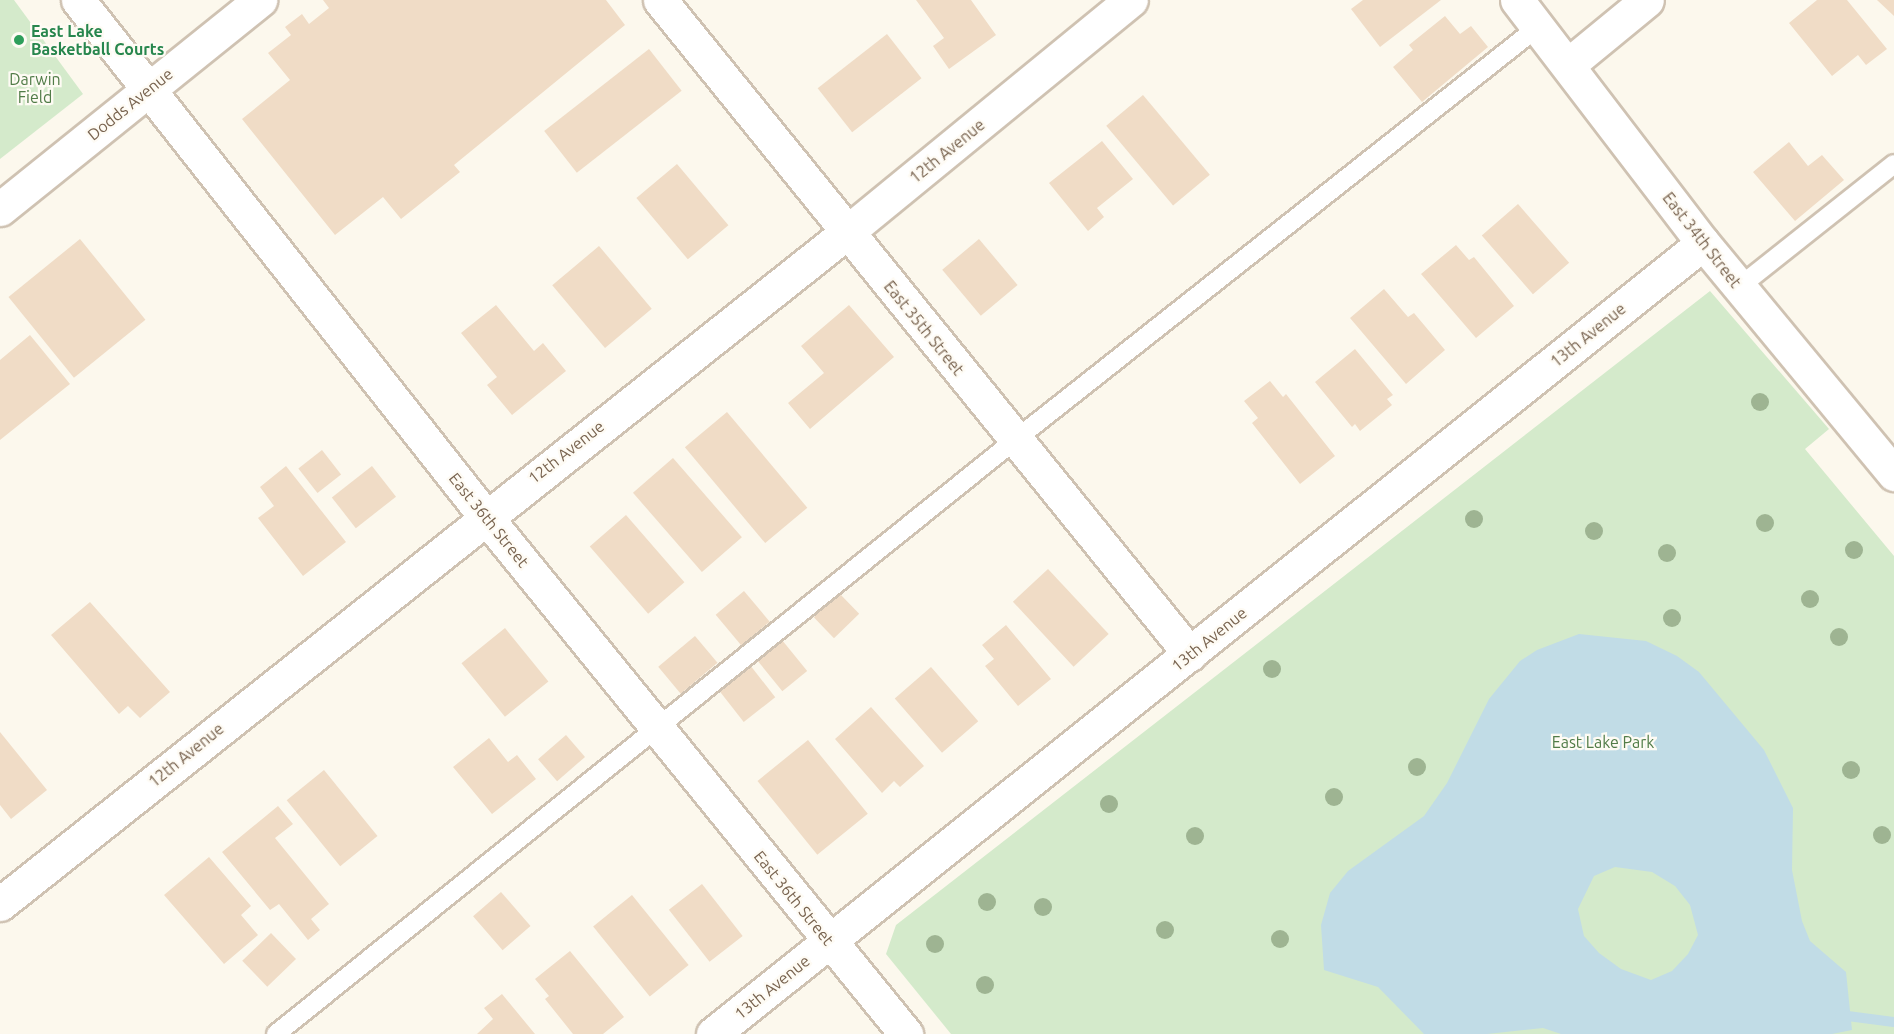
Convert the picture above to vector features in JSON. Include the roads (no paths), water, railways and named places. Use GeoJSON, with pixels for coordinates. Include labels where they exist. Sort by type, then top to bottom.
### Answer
{"type":"FeatureCollection","features":[{"type":"Feature","properties":{"kind":"street","name":"East 36th Street"},"geometry":{"type":"LineString","coordinates":[[78,0],[485,516],[906,1034]]}},
{"type":"Feature","properties":{"kind":"street","name":"Dodds Avenue"},"geometry":{"type":"LineString","coordinates":[[0,209],[260,0]]}},
{"type":"Feature","properties":{"kind":"street","name":"East 35th Street"},"geometry":{"type":"LineString","coordinates":[[660,0],[846,233],[1190,654]]}},
{"type":"Feature","properties":{"kind":"street","name":"12th Avenue"},"geometry":{"type":"LineString","coordinates":[[0,904],[485,516],[846,233],[1131,0]]}},
{"type":"Feature","properties":{"kind":"street","name":"East 34th Street"},"geometry":{"type":"LineString","coordinates":[[1517,0],[1703,243],[1894,474]]}},
{"type":"Feature","properties":{"kind":"street"},"geometry":{"type":"LineString","coordinates":[[1568,64],[1647,0]]}},
{"type":"Feature","properties":{"kind":"street","name":"13th Avenue"},"geometry":{"type":"LineString","coordinates":[[713,1034],[1703,243]]}},
{"type":"Feature","properties":{"kind":"lane"},"geometry":{"type":"LineString","coordinates":[[276,1034],[658,730],[1015,440],[1538,27]]}},
{"type":"Feature","properties":{"kind":"lane"},"geometry":{"type":"LineString","coordinates":[[1739,286],[1894,164]]}},
{"type":"Feature","properties":{"kind":"water"},"geometry":{"type":"Polygon","coordinates":[[[1579,634],[1646,641],[1677,656],[1699,672],[1764,750],[1793,808],[1792,870],[1802,921],[1810,941],[1846,972],[1852,1030],[1832,1034],[1561,1034],[1543,1028],[1487,1034],[1424,1034],[1378,987],[1324,970],[1321,925],[1330,893],[1348,871],[1424,816],[1447,783],[1489,699],[1520,661],[1537,650],[1579,634]],[[1615,867],[1594,876],[1578,909],[1584,936],[1599,953],[1621,969],[1651,980],[1672,971],[1688,954],[1698,935],[1690,905],[1675,886],[1652,872],[1615,867]]]}},
{"type":"Feature","properties":{"kind":"waterway"},"geometry":{"type":"LineString","coordinates":[[1840,1015],[1894,1022]]}},
{"type":"Feature","properties":{"kind":"place","name":"East Lake Basketball Courts"},"geometry":{"type":"Point","coordinates":[19,40]}},
{"type":"Feature","properties":{"kind":"park label","name":"Darwin Field"},"geometry":{"type":"Point","coordinates":[35,88]}},
{"type":"Feature","properties":{"kind":"park label","name":"East Lake Park"},"geometry":{"type":"Point","coordinates":[1603,742]}}]}
